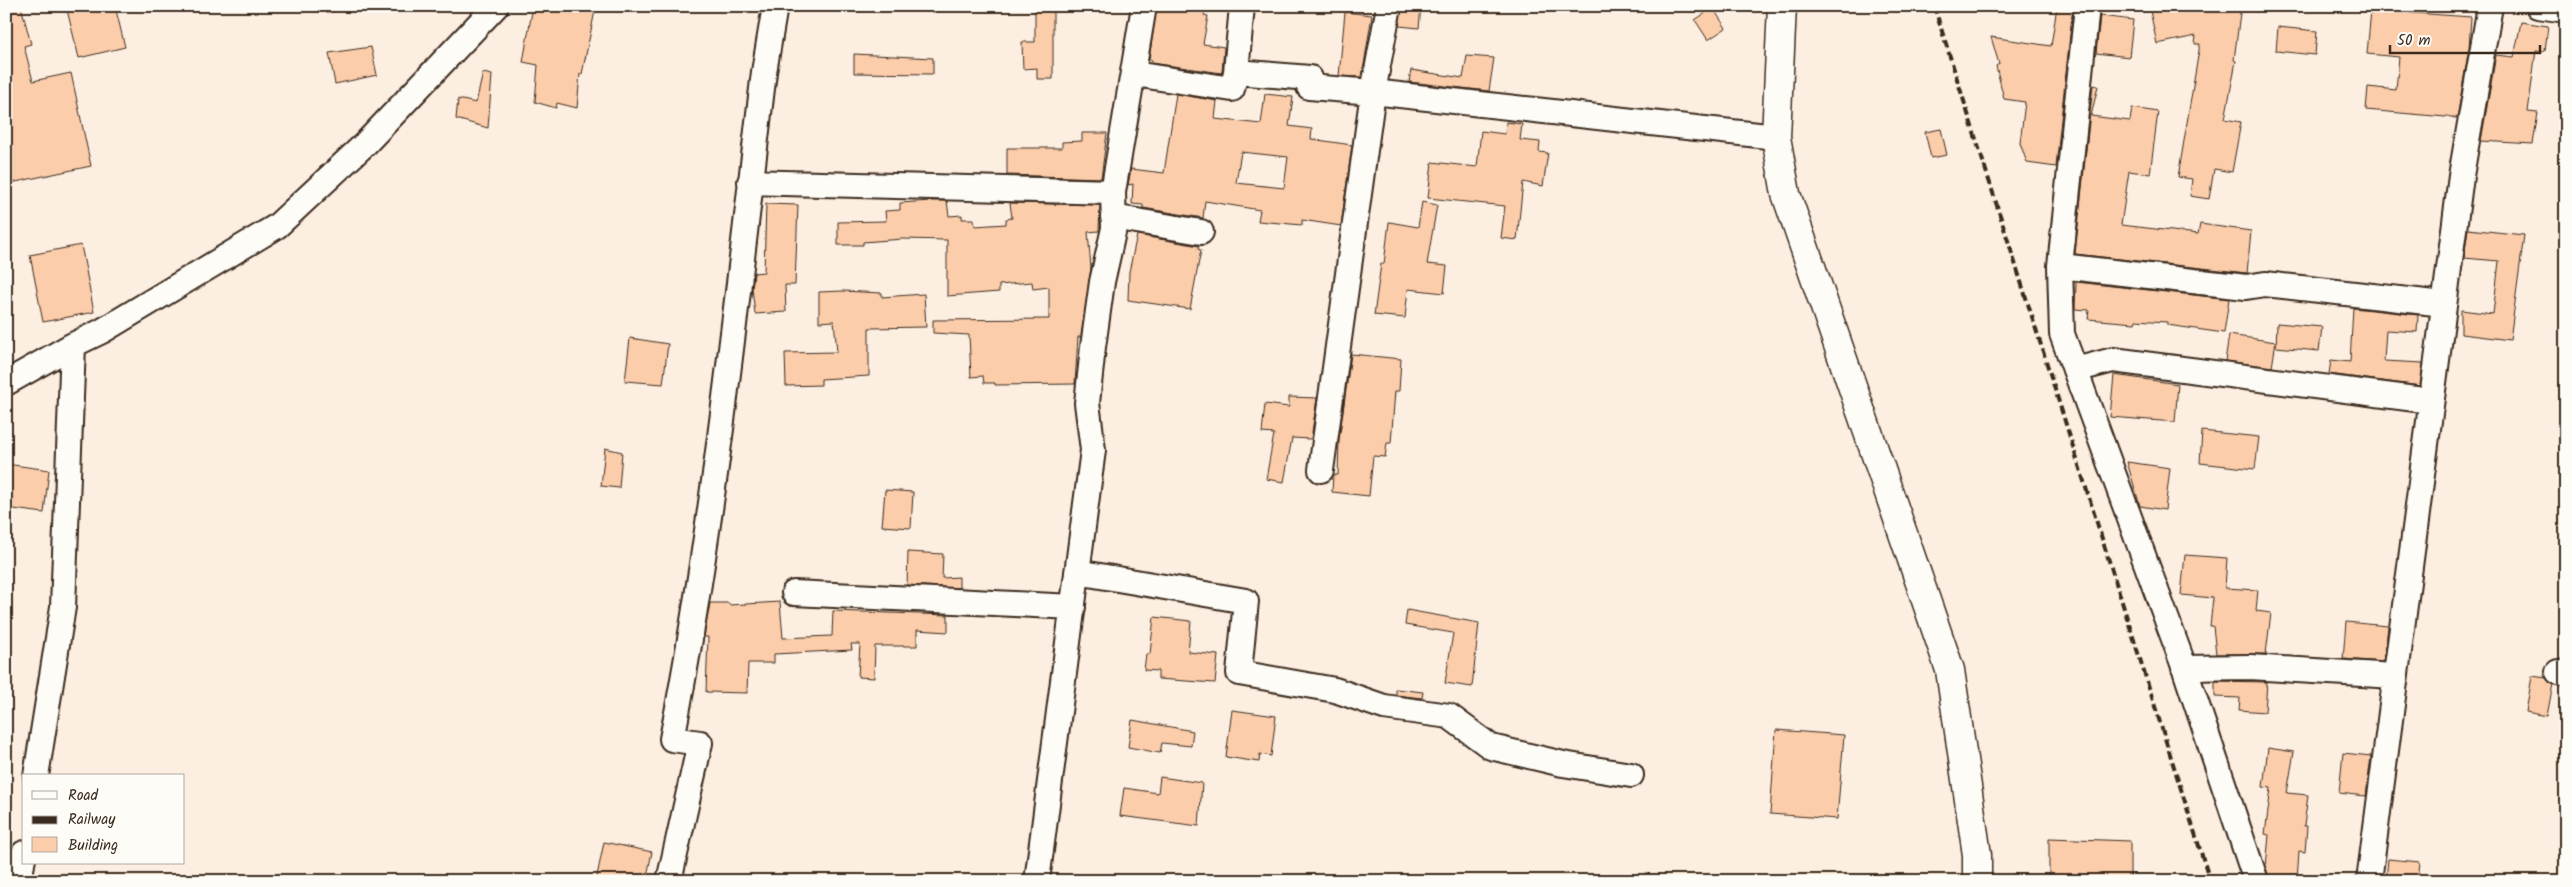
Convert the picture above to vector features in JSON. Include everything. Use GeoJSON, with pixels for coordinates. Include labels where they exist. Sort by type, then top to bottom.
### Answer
{"type":"FeatureCollection","features":[{"type":"Feature","properties":{"kind":"street"},"geometry":{"type":"LineString","coordinates":[[6,383],[73,345],[102,331],[277,226],[365,144],[496,6]]}},
{"type":"Feature","properties":{"kind":"street"},"geometry":{"type":"LineString","coordinates":[[669,881],[700,743],[672,739],[690,648],[705,550],[764,72],[775,6]]}},
{"type":"Feature","properties":{"kind":"street"},"geometry":{"type":"LineString","coordinates":[[1037,881],[1093,450],[1087,402],[1102,282],[1114,228],[1113,192],[1144,6]]}},
{"type":"Feature","properties":{"kind":"street"},"geometry":{"type":"LineString","coordinates":[[1134,74],[1232,88],[1236,72],[1242,6]]}},
{"type":"Feature","properties":{"kind":"street"},"geometry":{"type":"LineString","coordinates":[[1321,470],[1373,92],[1389,6]]}},
{"type":"Feature","properties":{"kind":"street"},"geometry":{"type":"LineString","coordinates":[[1782,6],[1776,137],[1786,194],[1950,670],[1977,855],[1977,881]]}},
{"type":"Feature","properties":{"kind":"street"},"geometry":{"type":"LineString","coordinates":[[2087,6],[2060,266],[2062,334],[2184,668],[2256,881]]}},
{"type":"Feature","properties":{"kind":"street"},"geometry":{"type":"LineString","coordinates":[[2369,881],[2394,676],[2461,176],[2490,6]]}},
{"type":"Feature","properties":{"kind":"street"},"geometry":{"type":"LineString","coordinates":[[2538,6],[2566,10]]}},
{"type":"Feature","properties":{"kind":"street"},"geometry":{"type":"LineString","coordinates":[[1236,72],[1310,78],[1309,87],[1373,92],[1776,137]]}},
{"type":"Feature","properties":{"kind":"street"},"geometry":{"type":"LineString","coordinates":[[750,182],[1113,192]]}},
{"type":"Feature","properties":{"kind":"street"},"geometry":{"type":"LineString","coordinates":[[1114,217],[1201,232]]}},
{"type":"Feature","properties":{"kind":"street"},"geometry":{"type":"LineString","coordinates":[[2060,266],[2246,287],[2265,284],[2444,304]]}},
{"type":"Feature","properties":{"kind":"street"},"geometry":{"type":"LineString","coordinates":[[36,774],[63,607],[70,483],[73,345]]}},
{"type":"Feature","properties":{"kind":"street"},"geometry":{"type":"LineString","coordinates":[[2075,370],[2113,360],[2431,401]]}},
{"type":"Feature","properties":{"kind":"street"},"geometry":{"type":"LineString","coordinates":[[1077,572],[1246,601],[1239,673],[1335,690],[1384,707],[1449,716],[1491,747],[1564,764],[1631,775]]}},
{"type":"Feature","properties":{"kind":"street"},"geometry":{"type":"LineString","coordinates":[[794,593],[1073,607]]}},
{"type":"Feature","properties":{"kind":"street"},"geometry":{"type":"LineString","coordinates":[[2184,668],[2250,667],[2394,676]]}},
{"type":"Feature","properties":{"kind":"street"},"geometry":{"type":"LineString","coordinates":[[19,881],[22,864]]}},
{"type":"Feature","properties":{"kind":"building"},"geometry":{"type":"Polygon","coordinates":[[[6,6],[21,6],[31,44],[24,46],[33,81],[71,73],[91,166],[6,184],[6,6]]]}},
{"type":"Feature","properties":{"kind":"building"},"geometry":{"type":"Polygon","coordinates":[[[66,6],[115,6],[125,47],[79,58],[66,6]]]}},
{"type":"Feature","properties":{"kind":"building"},"geometry":{"type":"Polygon","coordinates":[[[533,6],[596,6],[582,74],[580,74],[577,108],[557,103],[556,108],[535,102],[538,65],[523,62],[533,6]]]}},
{"type":"Feature","properties":{"kind":"building"},"geometry":{"type":"Polygon","coordinates":[[[1035,6],[1053,6],[1053,79],[1037,79],[1037,68],[1023,69],[1022,42],[1035,42],[1035,6]]]}},
{"type":"Feature","properties":{"kind":"building"},"geometry":{"type":"Polygon","coordinates":[[[1157,6],[1206,6],[1204,15],[1208,16],[1203,44],[1224,47],[1222,73],[1152,63],[1152,60],[1149,59],[1157,6]]]}},
{"type":"Feature","properties":{"kind":"building"},"geometry":{"type":"Polygon","coordinates":[[[1402,6],[1421,6],[1419,28],[1399,26],[1402,6]]]}},
{"type":"Feature","properties":{"kind":"building"},"geometry":{"type":"Polygon","coordinates":[[[2057,6],[2073,6],[2056,167],[2027,163],[2020,143],[2025,102],[2004,99],[1996,66],[1999,64],[1991,37],[2051,46],[2057,6]]]}},
{"type":"Feature","properties":{"kind":"building"},"geometry":{"type":"Polygon","coordinates":[[[2149,6],[2241,6],[2234,60],[2236,61],[2225,119],[2241,122],[2232,172],[2214,169],[2209,199],[2190,196],[2192,179],[2178,177],[2200,44],[2195,44],[2196,36],[2157,44],[2149,6]]]}},
{"type":"Feature","properties":{"kind":"building"},"geometry":{"type":"Polygon","coordinates":[[[1713,8],[1726,28],[1708,40],[1695,20],[1713,8]]]}},
{"type":"Feature","properties":{"kind":"building"},"geometry":{"type":"Polygon","coordinates":[[[2371,10],[2471,17],[2469,48],[2457,118],[2366,110],[2368,87],[2396,90],[2399,57],[2367,54],[2371,10]]]}},
{"type":"Feature","properties":{"kind":"building"},"geometry":{"type":"Polygon","coordinates":[[[1345,12],[1372,15],[1362,77],[1339,76],[1345,12]]]}},
{"type":"Feature","properties":{"kind":"building"},"geometry":{"type":"Polygon","coordinates":[[[2100,16],[2133,20],[2129,57],[2096,53],[2100,16]]]}},
{"type":"Feature","properties":{"kind":"building"},"geometry":{"type":"Polygon","coordinates":[[[2521,22],[2548,26],[2545,51],[2536,50],[2528,112],[2538,113],[2533,144],[2481,141],[2496,55],[2514,57],[2521,22]]]}},
{"type":"Feature","properties":{"kind":"building"},"geometry":{"type":"Polygon","coordinates":[[[2278,27],[2317,31],[2315,55],[2276,51],[2278,27]]]}},
{"type":"Feature","properties":{"kind":"building"},"geometry":{"type":"Polygon","coordinates":[[[371,47],[377,75],[335,84],[329,53],[371,47]]]}},
{"type":"Feature","properties":{"kind":"building"},"geometry":{"type":"Polygon","coordinates":[[[854,54],[933,58],[933,74],[854,73],[854,54]]]}},
{"type":"Feature","properties":{"kind":"building"},"geometry":{"type":"Polygon","coordinates":[[[1467,56],[1494,58],[1489,91],[1409,82],[1411,70],[1463,78],[1467,56]]]}},
{"type":"Feature","properties":{"kind":"building"},"geometry":{"type":"Polygon","coordinates":[[[483,73],[492,75],[488,128],[456,119],[458,99],[476,103],[483,73]]]}},
{"type":"Feature","properties":{"kind":"building"},"geometry":{"type":"Polygon","coordinates":[[[2093,85],[2098,86],[2091,116],[2130,121],[2132,108],[2158,112],[2150,174],[2129,171],[2121,225],[2198,234],[2200,224],[2251,231],[2247,273],[2075,254],[2093,85]]]}},
{"type":"Feature","properties":{"kind":"building"},"geometry":{"type":"Polygon","coordinates":[[[1176,94],[1217,101],[1215,119],[1261,124],[1265,94],[1293,97],[1289,126],[1312,129],[1311,139],[1352,145],[1341,226],[1302,220],[1302,225],[1258,221],[1260,210],[1205,201],[1203,218],[1143,208],[1143,205],[1132,204],[1133,184],[1128,185],[1131,169],[1164,173],[1176,94]],[[1241,152],[1236,183],[1284,188],[1288,157],[1241,152]]]}},
{"type":"Feature","properties":{"kind":"building"},"geometry":{"type":"Polygon","coordinates":[[[1506,122],[1522,124],[1520,140],[1540,142],[1539,152],[1548,153],[1543,186],[1523,182],[1517,240],[1501,238],[1505,206],[1428,198],[1432,162],[1477,167],[1481,131],[1505,134],[1506,122]]]}},
{"type":"Feature","properties":{"kind":"building"},"geometry":{"type":"Polygon","coordinates":[[[1941,129],[1947,155],[1931,158],[1925,132],[1941,129]]]}},
{"type":"Feature","properties":{"kind":"building"},"geometry":{"type":"Polygon","coordinates":[[[1082,133],[1107,133],[1101,178],[1007,175],[1007,148],[1062,148],[1062,142],[1082,141],[1082,133]]]}},
{"type":"Feature","properties":{"kind":"building"},"geometry":{"type":"Polygon","coordinates":[[[947,201],[949,216],[962,215],[962,219],[974,219],[975,226],[1006,224],[1006,219],[1012,218],[1010,203],[1100,205],[1099,231],[1088,232],[1091,268],[1081,337],[1078,337],[1075,384],[995,385],[995,383],[984,383],[983,376],[971,377],[969,335],[933,333],[933,320],[1049,319],[1049,287],[1033,289],[1032,282],[999,285],[999,292],[947,296],[947,240],[903,239],[863,242],[863,245],[838,245],[838,222],[886,221],[885,211],[900,210],[900,203],[947,201]]]}},
{"type":"Feature","properties":{"kind":"building"},"geometry":{"type":"Polygon","coordinates":[[[1422,202],[1437,205],[1427,264],[1447,266],[1444,293],[1408,289],[1405,318],[1374,315],[1381,264],[1384,264],[1389,222],[1418,227],[1422,202]]]}},
{"type":"Feature","properties":{"kind":"building"},"geometry":{"type":"Polygon","coordinates":[[[766,204],[798,205],[795,285],[785,285],[786,312],[755,314],[752,288],[754,273],[764,272],[766,204]]]}},
{"type":"Feature","properties":{"kind":"building"},"geometry":{"type":"Polygon","coordinates":[[[2468,229],[2524,235],[2510,340],[2461,334],[2461,310],[2493,314],[2499,261],[2464,258],[2468,229]]]}},
{"type":"Feature","properties":{"kind":"building"},"geometry":{"type":"Polygon","coordinates":[[[1137,235],[1199,246],[1198,249],[1201,250],[1190,309],[1128,300],[1129,272],[1137,235]]]}},
{"type":"Feature","properties":{"kind":"building"},"geometry":{"type":"Polygon","coordinates":[[[81,245],[94,312],[43,322],[30,255],[81,245]]]}},
{"type":"Feature","properties":{"kind":"building"},"geometry":{"type":"Polygon","coordinates":[[[2076,282],[2229,299],[2224,333],[2167,325],[2167,322],[2136,320],[2135,323],[2088,319],[2089,310],[2075,309],[2076,282]]]}},
{"type":"Feature","properties":{"kind":"building"},"geometry":{"type":"Polygon","coordinates":[[[819,292],[882,293],[882,297],[924,294],[926,327],[869,328],[869,376],[821,379],[821,385],[786,386],[785,353],[837,352],[834,321],[819,322],[819,292]]]}},
{"type":"Feature","properties":{"kind":"building"},"geometry":{"type":"Polygon","coordinates":[[[2353,308],[2418,315],[2417,332],[2386,330],[2384,361],[2423,363],[2420,386],[2329,374],[2331,360],[2350,362],[2353,308]]]}},
{"type":"Feature","properties":{"kind":"building"},"geometry":{"type":"Polygon","coordinates":[[[2277,323],[2322,327],[2319,351],[2276,347],[2277,323]]]}},
{"type":"Feature","properties":{"kind":"building"},"geometry":{"type":"Polygon","coordinates":[[[2229,335],[2276,342],[2272,367],[2225,361],[2229,335]]]}},
{"type":"Feature","properties":{"kind":"building"},"geometry":{"type":"Polygon","coordinates":[[[630,338],[668,344],[663,384],[625,381],[630,338]]]}},
{"type":"Feature","properties":{"kind":"building"},"geometry":{"type":"Polygon","coordinates":[[[1351,354],[1401,359],[1399,391],[1395,391],[1391,443],[1387,443],[1385,457],[1373,456],[1369,496],[1332,492],[1333,475],[1338,475],[1339,440],[1351,354]]]}},
{"type":"Feature","properties":{"kind":"building"},"geometry":{"type":"Polygon","coordinates":[[[2114,375],[2178,384],[2175,422],[2110,417],[2114,375]]]}},
{"type":"Feature","properties":{"kind":"building"},"geometry":{"type":"Polygon","coordinates":[[[1289,397],[1317,398],[1311,439],[1292,438],[1284,482],[1266,479],[1274,434],[1262,433],[1265,404],[1289,407],[1289,397]]]}},
{"type":"Feature","properties":{"kind":"building"},"geometry":{"type":"Polygon","coordinates":[[[2202,431],[2259,437],[2255,469],[2200,463],[2202,431]]]}},
{"type":"Feature","properties":{"kind":"building"},"geometry":{"type":"Polygon","coordinates":[[[605,448],[622,452],[619,488],[601,486],[605,448]]]}},
{"type":"Feature","properties":{"kind":"building"},"geometry":{"type":"Polygon","coordinates":[[[2127,462],[2170,468],[2165,510],[2140,506],[2127,462]]]}},
{"type":"Feature","properties":{"kind":"building"},"geometry":{"type":"Polygon","coordinates":[[[6,464],[49,470],[44,513],[6,508],[6,464]]]}},
{"type":"Feature","properties":{"kind":"building"},"geometry":{"type":"Polygon","coordinates":[[[885,490],[913,492],[911,528],[882,526],[885,490]]]}},
{"type":"Feature","properties":{"kind":"building"},"geometry":{"type":"Polygon","coordinates":[[[908,552],[943,554],[942,578],[959,577],[959,588],[907,585],[908,552]]]}},
{"type":"Feature","properties":{"kind":"building"},"geometry":{"type":"Polygon","coordinates":[[[2185,555],[2227,558],[2225,588],[2258,590],[2256,611],[2271,613],[2266,654],[2216,654],[2213,626],[2210,626],[2213,598],[2181,595],[2185,555]]]}},
{"type":"Feature","properties":{"kind":"building"},"geometry":{"type":"Polygon","coordinates":[[[780,602],[783,638],[832,636],[833,611],[948,615],[948,632],[917,630],[917,646],[875,646],[874,678],[858,677],[860,644],[851,644],[852,650],[774,654],[774,663],[748,663],[747,693],[706,692],[708,637],[704,637],[710,603],[729,603],[729,605],[780,602]]]}},
{"type":"Feature","properties":{"kind":"building"},"geometry":{"type":"Polygon","coordinates":[[[1407,610],[1479,623],[1472,687],[1445,683],[1453,633],[1405,625],[1407,610]]]}},
{"type":"Feature","properties":{"kind":"building"},"geometry":{"type":"Polygon","coordinates":[[[1154,617],[1191,621],[1188,652],[1218,655],[1215,683],[1158,679],[1158,671],[1144,670],[1146,654],[1150,654],[1154,617]]]}},
{"type":"Feature","properties":{"kind":"building"},"geometry":{"type":"Polygon","coordinates":[[[2346,622],[2388,626],[2384,662],[2343,659],[2346,622]]]}},
{"type":"Feature","properties":{"kind":"building"},"geometry":{"type":"Polygon","coordinates":[[[2532,676],[2546,678],[2553,684],[2547,716],[2526,712],[2532,676]]]}},
{"type":"Feature","properties":{"kind":"building"},"geometry":{"type":"Polygon","coordinates":[[[2215,681],[2267,682],[2265,712],[2239,710],[2240,698],[2215,697],[2215,681]]]}},
{"type":"Feature","properties":{"kind":"building"},"geometry":{"type":"Polygon","coordinates":[[[1396,689],[1423,692],[1422,698],[1396,695],[1396,689]]]}},
{"type":"Feature","properties":{"kind":"building"},"geometry":{"type":"Polygon","coordinates":[[[1232,710],[1276,716],[1271,756],[1260,754],[1259,762],[1226,757],[1232,710]]]}},
{"type":"Feature","properties":{"kind":"building"},"geometry":{"type":"Polygon","coordinates":[[[1132,720],[1193,731],[1191,746],[1162,743],[1160,753],[1128,747],[1132,720]]]}},
{"type":"Feature","properties":{"kind":"building"},"geometry":{"type":"Polygon","coordinates":[[[1776,730],[1844,735],[1837,819],[1770,814],[1776,730]]]}},
{"type":"Feature","properties":{"kind":"building"},"geometry":{"type":"Polygon","coordinates":[[[2268,748],[2294,752],[2287,793],[2308,795],[2304,826],[2307,826],[2305,852],[2299,851],[2297,881],[2269,881],[2266,867],[2269,835],[2265,834],[2271,788],[2263,787],[2268,748]]]}},
{"type":"Feature","properties":{"kind":"building"},"geometry":{"type":"Polygon","coordinates":[[[2343,753],[2371,756],[2366,796],[2339,793],[2343,753]]]}},
{"type":"Feature","properties":{"kind":"building"},"geometry":{"type":"Polygon","coordinates":[[[1160,777],[1202,783],[1199,826],[1120,816],[1124,788],[1158,793],[1160,777]]]}},
{"type":"Feature","properties":{"kind":"building"},"geometry":{"type":"Polygon","coordinates":[[[2049,838],[2130,841],[2130,881],[2049,881],[2049,838]]]}},
{"type":"Feature","properties":{"kind":"building"},"geometry":{"type":"Polygon","coordinates":[[[604,842],[652,852],[646,881],[596,881],[604,842]]]}},
{"type":"Feature","properties":{"kind":"building"},"geometry":{"type":"Polygon","coordinates":[[[2388,859],[2420,862],[2418,881],[2386,881],[2388,859]]]}},
{"type":"Feature","properties":{"kind":"railway"},"geometry":{"type":"LineString","coordinates":[[1934,6],[2210,881]]}}]}
